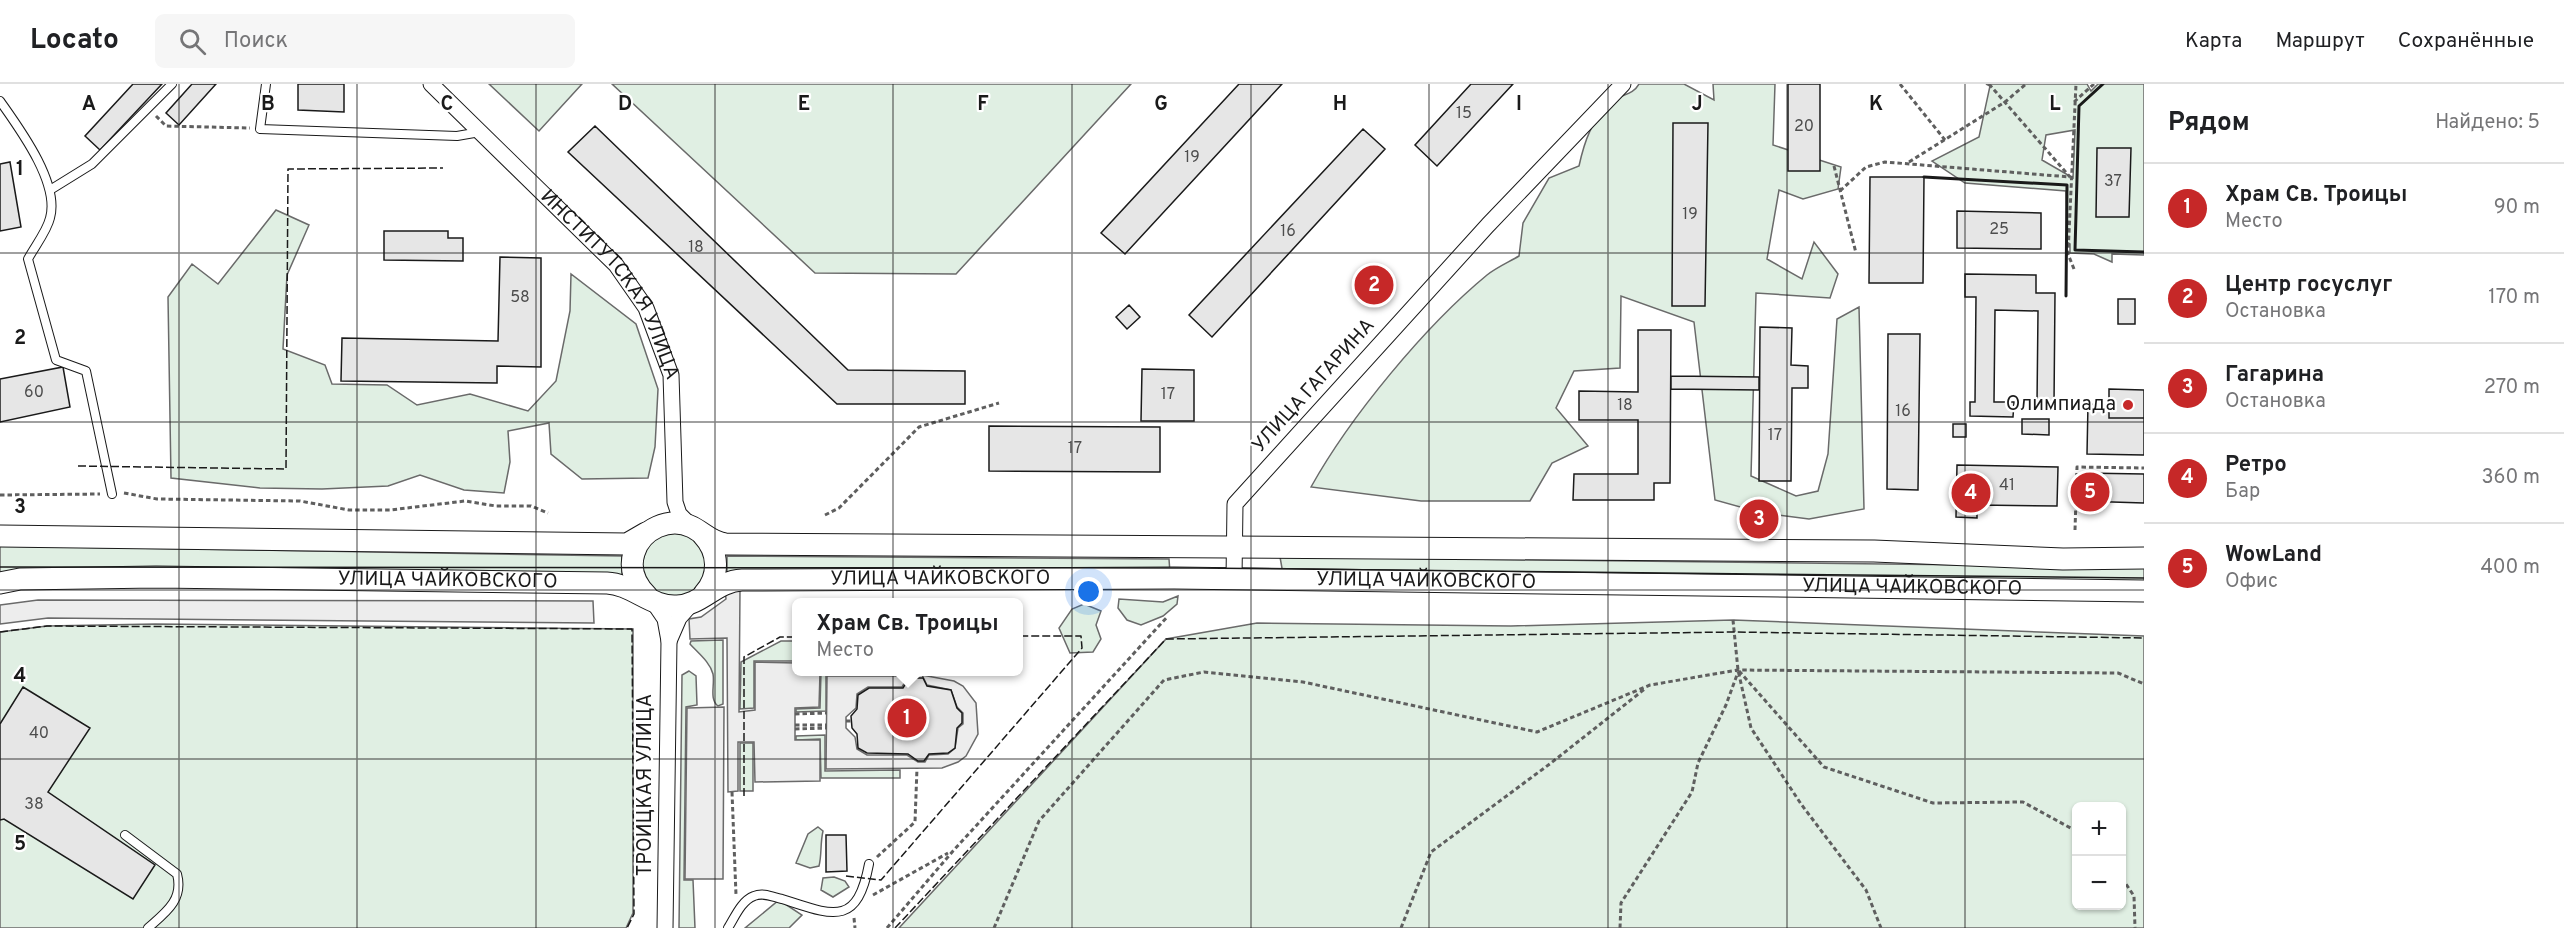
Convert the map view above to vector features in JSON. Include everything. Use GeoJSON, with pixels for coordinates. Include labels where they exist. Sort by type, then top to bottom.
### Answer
{"type":"FeatureCollection","features":[{"type":"Feature","properties":{"kind":"main road"},"geometry":{"type":"LineString","coordinates":[[0,536],[627,544],[644,538],[670,523],[698,531],[712,548],[716,570],[710,586],[697,599]]}},
{"type":"Feature","properties":{"kind":"main road","name":"УЛИЦА ЧАЙКОВСКОГО"},"geometry":{"type":"LineString","coordinates":[[698,531],[726,544],[1874,551],[2063,559],[2144,558]]}},
{"type":"Feature","properties":{"kind":"main road"},"geometry":{"type":"LineString","coordinates":[[644,538],[633,560],[633,572],[637,582],[649,598]]}},
{"type":"Feature","properties":{"kind":"main road","name":"УЛИЦА ЧАЙКОВСКОГО"},"geometry":{"type":"LineString","coordinates":[[0,583],[20,579],[156,577],[607,583],[620,584],[649,598],[673,606],[697,599],[719,585],[735,580],[1234,579],[2144,591]]}},
{"type":"Feature","properties":{"kind":"street","name":"ИНСТИТУТСКАЯ УЛИЦА"},"geometry":{"type":"LineString","coordinates":[[431,84],[616,264],[646,308],[671,375],[673,488],[679,514],[698,531]]}},
{"type":"Feature","properties":{"kind":"street","name":"УЛИЦА ГАГАРИНА"},"geometry":{"type":"LineString","coordinates":[[1234,579],[1235,504],[1488,225],[1623,84]]}},
{"type":"Feature","properties":{"kind":"street"},"geometry":{"type":"LineString","coordinates":[[644,538],[664,514],[673,488]]}},
{"type":"Feature","properties":{"kind":"street"},"geometry":{"type":"LineString","coordinates":[[649,598],[665,619],[669,641]]}},
{"type":"Feature","properties":{"kind":"street"},"geometry":{"type":"LineString","coordinates":[[669,641],[679,618],[697,599]]}},
{"type":"Feature","properties":{"kind":"street","name":"ТРОИЦКАЯ УЛИЦА"},"geometry":{"type":"LineString","coordinates":[[665,928],[669,641]]}},
{"type":"Feature","properties":{"kind":"lane"},"geometry":{"type":"LineString","coordinates":[[50,190],[92,164],[172,84]]}},
{"type":"Feature","properties":{"kind":"lane"},"geometry":{"type":"LineString","coordinates":[[266,84],[260,129],[457,136],[480,132]]}},
{"type":"Feature","properties":{"kind":"lane"},"geometry":{"type":"LineString","coordinates":[[0,101],[27,140],[50,190],[51,217],[28,259],[56,360],[86,371],[112,494]]}},
{"type":"Feature","properties":{"kind":"lane"},"geometry":{"type":"LineString","coordinates":[[125,836],[177,874],[180,884],[173,906],[148,928]]}},
{"type":"Feature","properties":{"kind":"lane"},"geometry":{"type":"LineString","coordinates":[[728,928],[748,900],[760,895],[824,913],[839,913],[853,907],[866,889],[869,864]]}},
{"type":"Feature","properties":{"kind":"path"},"geometry":{"type":"LineString","coordinates":[[1900,84],[1945,140]]}},
{"type":"Feature","properties":{"kind":"path"},"geometry":{"type":"LineString","coordinates":[[1989,84],[2070,177]]}},
{"type":"Feature","properties":{"kind":"path"},"geometry":{"type":"LineString","coordinates":[[1908,163],[2005,102],[2026,84]]}},
{"type":"Feature","properties":{"kind":"path"},"geometry":{"type":"LineString","coordinates":[[2073,269],[2068,254],[2073,103],[2076,84]]}},
{"type":"Feature","properties":{"kind":"path"},"geometry":{"type":"LineString","coordinates":[[2073,103],[2094,84]]}},
{"type":"Feature","properties":{"kind":"path"},"geometry":{"type":"LineString","coordinates":[[148,108],[166,126],[260,129]]}},
{"type":"Feature","properties":{"kind":"path"},"geometry":{"type":"LineString","coordinates":[[1840,191],[1866,168],[1885,162],[2070,177]]}},
{"type":"Feature","properties":{"kind":"path"},"geometry":{"type":"LineString","coordinates":[[1834,166],[1856,253]]}},
{"type":"Feature","properties":{"kind":"path"},"geometry":{"type":"LineString","coordinates":[[825,515],[839,508],[919,427],[999,403]]}},
{"type":"Feature","properties":{"kind":"path"},"geometry":{"type":"LineString","coordinates":[[2075,530],[2078,467],[2144,468]]}},
{"type":"Feature","properties":{"kind":"path"},"geometry":{"type":"LineString","coordinates":[[0,495],[112,494],[157,499],[300,501],[349,510],[390,510],[465,501],[496,506],[531,506],[548,513]]}},
{"type":"Feature","properties":{"kind":"path"},"geometry":{"type":"LineString","coordinates":[[887,928],[953,851],[1168,615]]}},
{"type":"Feature","properties":{"kind":"path"},"geometry":{"type":"LineString","coordinates":[[1733,620],[1738,670],[1751,728],[1801,804],[1866,890],[1881,928]]}},
{"type":"Feature","properties":{"kind":"path"},"geometry":{"type":"LineString","coordinates":[[1738,670],[1824,767],[1933,803],[2023,802],[2072,829]]}},
{"type":"Feature","properties":{"kind":"path"},"geometry":{"type":"LineString","coordinates":[[1620,928],[1621,903],[1692,792],[1698,763],[1726,705],[1738,670]]}},
{"type":"Feature","properties":{"kind":"path"},"geometry":{"type":"LineString","coordinates":[[994,928],[1039,821],[1164,680],[1204,672],[1303,682],[1537,732],[1650,685],[1738,670],[2118,673],[2144,684]]}},
{"type":"Feature","properties":{"kind":"path"},"geometry":{"type":"LineString","coordinates":[[1401,928],[1431,852],[1551,763],[1650,685]]}},
{"type":"Feature","properties":{"kind":"path"},"geometry":{"type":"LineString","coordinates":[[795,714],[827,713]]}},
{"type":"Feature","properties":{"kind":"path"},"geometry":{"type":"LineString","coordinates":[[846,721],[851,721]]}},
{"type":"Feature","properties":{"kind":"path"},"geometry":{"type":"LineString","coordinates":[[795,727],[827,726]]}},
{"type":"Feature","properties":{"kind":"path"},"geometry":{"type":"LineString","coordinates":[[869,864],[915,822],[917,768]]}},
{"type":"Feature","properties":{"kind":"path"},"geometry":{"type":"LineString","coordinates":[[732,792],[733,854],[739,912]]}},
{"type":"Feature","properties":{"kind":"path"},"geometry":{"type":"LineString","coordinates":[[861,897],[876,894],[953,851]]}},
{"type":"Feature","properties":{"kind":"path"},"geometry":{"type":"LineString","coordinates":[[2126,885],[2134,896],[2135,928]]}},
{"type":"Feature","properties":{"kind":"green space"},"geometry":{"type":"Polygon","coordinates":[[[489,84],[582,84],[539,131],[489,84]]]}},
{"type":"Feature","properties":{"kind":"green space"},"geometry":{"type":"Polygon","coordinates":[[[612,84],[1131,84],[956,274],[815,273],[612,84]]]}},
{"type":"Feature","properties":{"kind":"green space"},"geometry":{"type":"Polygon","coordinates":[[[1639,84],[1684,84],[1714,100],[1713,84],[1775,84],[1773,145],[1841,167],[1838,189],[1803,199],[1779,190],[1767,259],[1802,279],[1814,242],[1838,274],[1830,298],[1756,293],[1751,476],[1796,496],[1818,491],[1828,454],[1837,319],[1859,307],[1864,509],[1809,519],[1762,513],[1715,500],[1694,322],[1621,296],[1620,368],[1574,371],[1556,408],[1588,446],[1552,463],[1530,501],[1421,501],[1311,487],[1367,403],[1414,346],[1487,275],[1519,256],[1523,223],[1549,178],[1579,166],[1583,148],[1594,123],[1606,107],[1617,98],[1633,91],[1639,84]]]}},
{"type":"Feature","properties":{"kind":"green space"},"geometry":{"type":"Polygon","coordinates":[[[1986,84],[2087,84],[2091,91],[2098,84],[2144,84],[2144,255],[2112,254],[2112,262],[2094,254],[2070,253],[2070,244],[2067,242],[2066,191],[1965,183],[1932,161],[1979,137],[1990,86],[1986,84]],[[2075,130],[2046,135],[2042,160],[2073,178],[2075,130]]]}},
{"type":"Feature","properties":{"kind":"green space"},"geometry":{"type":"Polygon","coordinates":[[[276,210],[309,225],[287,275],[283,349],[325,365],[332,384],[387,385],[417,405],[470,394],[528,411],[556,381],[570,311],[571,274],[636,324],[658,389],[655,447],[648,478],[582,479],[551,454],[549,423],[508,431],[510,462],[504,493],[464,490],[420,475],[388,486],[322,489],[260,488],[171,478],[168,297],[192,264],[218,284],[276,210]]]}},
{"type":"Feature","properties":{"kind":"green space"},"geometry":{"type":"Polygon","coordinates":[[[672,527],[707,547],[704,588],[665,601],[639,576],[649,536],[672,527]]]}},
{"type":"Feature","properties":{"kind":"green space"},"geometry":{"type":"Polygon","coordinates":[[[0,546],[622,556],[622,575],[18,571],[0,573],[0,546]]]}},
{"type":"Feature","properties":{"kind":"green space"},"geometry":{"type":"Polygon","coordinates":[[[727,556],[1169,559],[1170,573],[727,572],[727,556]]]}},
{"type":"Feature","properties":{"kind":"green space"},"geometry":{"type":"Polygon","coordinates":[[[1280,557],[2144,567],[2144,583],[1283,574],[1280,557]]]}},
{"type":"Feature","properties":{"kind":"green space"},"geometry":{"type":"Polygon","coordinates":[[[1178,596],[1177,604],[1163,616],[1141,625],[1127,620],[1118,608],[1119,599],[1163,602],[1178,596]]]}},
{"type":"Feature","properties":{"kind":"green space"},"geometry":{"type":"Polygon","coordinates":[[[1084,604],[1101,611],[1096,625],[1101,639],[1093,652],[1070,653],[1059,628],[1072,609],[1084,604]]]}},
{"type":"Feature","properties":{"kind":"green space"},"geometry":{"type":"Polygon","coordinates":[[[1733,620],[2144,636],[2144,928],[899,928],[1166,639],[1257,623],[1511,626],[1733,620]]]}},
{"type":"Feature","properties":{"kind":"green space"},"geometry":{"type":"Polygon","coordinates":[[[155,624],[633,629],[633,913],[626,928],[0,928],[0,632],[47,626],[155,624]]]}},
{"type":"Feature","properties":{"kind":"green space"},"geometry":{"type":"Polygon","coordinates":[[[723,640],[723,704],[718,706],[713,696],[713,674],[707,662],[690,644],[691,641],[723,640]]]}},
{"type":"Feature","properties":{"kind":"green space"},"geometry":{"type":"Polygon","coordinates":[[[781,641],[792,641],[792,661],[754,661],[754,708],[740,709],[741,662],[781,641]]]}},
{"type":"Feature","properties":{"kind":"green space"},"geometry":{"type":"Polygon","coordinates":[[[689,671],[696,676],[697,705],[686,707],[684,880],[693,880],[695,928],[679,928],[682,675],[689,671]]]}},
{"type":"Feature","properties":{"kind":"green space"},"geometry":{"type":"Polygon","coordinates":[[[821,676],[826,676],[826,711],[796,712],[796,709],[820,708],[821,676]]]}},
{"type":"Feature","properties":{"kind":"green space"},"geometry":{"type":"Polygon","coordinates":[[[825,735],[825,771],[900,770],[900,778],[821,778],[820,739],[796,740],[796,736],[825,735]]]}},
{"type":"Feature","properties":{"kind":"green space"},"geometry":{"type":"Polygon","coordinates":[[[740,743],[753,743],[753,791],[740,791],[740,743]]]}},
{"type":"Feature","properties":{"kind":"green space"},"geometry":{"type":"Polygon","coordinates":[[[818,827],[823,831],[819,866],[810,868],[796,863],[808,834],[818,827]]]}},
{"type":"Feature","properties":{"kind":"green space"},"geometry":{"type":"Polygon","coordinates":[[[834,877],[845,881],[849,887],[833,897],[821,890],[823,878],[834,877]]]}},
{"type":"Feature","properties":{"kind":"green space"},"geometry":{"type":"Polygon","coordinates":[[[779,900],[802,915],[789,928],[745,928],[779,900]]]}},
{"type":"Feature","properties":{"kind":"shaded area"},"geometry":{"type":"Polygon","coordinates":[[[725,590],[740,590],[739,712],[755,710],[755,662],[792,663],[792,676],[820,676],[819,707],[795,708],[795,740],[820,740],[820,781],[755,782],[754,742],[738,742],[738,791],[728,792],[727,638],[690,639],[689,619],[701,617],[726,599],[725,590]]]}},
{"type":"Feature","properties":{"kind":"shaded area"},"geometry":{"type":"Polygon","coordinates":[[[38,600],[593,601],[594,623],[48,618],[0,624],[0,605],[38,600]]]}},
{"type":"Feature","properties":{"kind":"shaded area"},"geometry":{"type":"Polygon","coordinates":[[[827,676],[909,676],[902,687],[868,687],[857,694],[856,708],[846,717],[846,728],[855,737],[857,749],[867,755],[907,755],[918,762],[925,762],[929,755],[948,754],[955,748],[958,728],[963,724],[963,713],[957,707],[951,690],[927,685],[922,676],[954,681],[963,686],[976,703],[978,734],[966,756],[942,768],[826,769],[827,676]]]}},
{"type":"Feature","properties":{"kind":"shaded area"},"geometry":{"type":"Polygon","coordinates":[[[724,707],[723,879],[685,879],[687,708],[724,707]]]}},
{"type":"Feature","properties":{"kind":"building"},"geometry":{"type":"Polygon","coordinates":[[[133,84],[162,84],[100,150],[85,136],[133,84]]]}},
{"type":"Feature","properties":{"kind":"building"},"geometry":{"type":"Polygon","coordinates":[[[192,84],[216,84],[179,125],[166,113],[192,84]]]}},
{"type":"Feature","properties":{"kind":"building"},"geometry":{"type":"Polygon","coordinates":[[[298,84],[344,84],[344,112],[298,110],[298,84]]]}},
{"type":"Feature","properties":{"kind":"building"},"geometry":{"type":"Polygon","coordinates":[[[1239,84],[1282,84],[1125,254],[1101,233],[1239,84]]]}},
{"type":"Feature","properties":{"kind":"building"},"geometry":{"type":"Polygon","coordinates":[[[1471,84],[1513,84],[1437,166],[1415,145],[1471,84]]]}},
{"type":"Feature","properties":{"kind":"building"},"geometry":{"type":"Polygon","coordinates":[[[1788,84],[1820,84],[1820,171],[1788,171],[1788,84]]]}},
{"type":"Feature","properties":{"kind":"building"},"geometry":{"type":"Polygon","coordinates":[[[1673,123],[1708,123],[1705,306],[1672,306],[1673,123]]]}},
{"type":"Feature","properties":{"kind":"building"},"geometry":{"type":"Polygon","coordinates":[[[595,126],[848,370],[965,371],[965,404],[837,404],[568,152],[595,126]]]}},
{"type":"Feature","properties":{"kind":"building"},"geometry":{"type":"Polygon","coordinates":[[[1363,129],[1385,149],[1212,337],[1189,315],[1363,129]]]}},
{"type":"Feature","properties":{"kind":"building"},"geometry":{"type":"Polygon","coordinates":[[[2097,148],[2131,148],[2129,217],[2096,217],[2097,148]]]}},
{"type":"Feature","properties":{"kind":"building"},"geometry":{"type":"Polygon","coordinates":[[[10,162],[21,227],[0,231],[0,164],[10,162]]]}},
{"type":"Feature","properties":{"kind":"building"},"geometry":{"type":"Polygon","coordinates":[[[1870,177],[1924,177],[1923,283],[1869,283],[1870,177]]]}},
{"type":"Feature","properties":{"kind":"building"},"geometry":{"type":"Polygon","coordinates":[[[1957,211],[2041,213],[2041,249],[1957,248],[1957,211]]]}},
{"type":"Feature","properties":{"kind":"building"},"geometry":{"type":"Polygon","coordinates":[[[384,231],[448,231],[448,238],[463,238],[463,261],[384,260],[384,231]]]}},
{"type":"Feature","properties":{"kind":"building"},"geometry":{"type":"Polygon","coordinates":[[[500,257],[541,258],[541,367],[497,366],[497,383],[341,381],[342,338],[498,341],[500,257]]]}},
{"type":"Feature","properties":{"kind":"building"},"geometry":{"type":"Polygon","coordinates":[[[1965,274],[2036,275],[2036,293],[2055,293],[2054,404],[2037,404],[2038,311],[1995,310],[1994,402],[2014,402],[2013,417],[1970,416],[1970,402],[1975,402],[1976,297],[1965,297],[1965,274]]]}},
{"type":"Feature","properties":{"kind":"building"},"geometry":{"type":"Polygon","coordinates":[[[2118,299],[2135,299],[2135,324],[2118,324],[2118,299]]]}},
{"type":"Feature","properties":{"kind":"building"},"geometry":{"type":"Polygon","coordinates":[[[1129,305],[1140,317],[1127,329],[1116,317],[1129,305]]]}},
{"type":"Feature","properties":{"kind":"building"},"geometry":{"type":"Polygon","coordinates":[[[1760,327],[1792,328],[1791,365],[1808,366],[1808,388],[1792,388],[1791,481],[1759,481],[1760,327]]]}},
{"type":"Feature","properties":{"kind":"building"},"geometry":{"type":"Polygon","coordinates":[[[1638,330],[1671,330],[1670,483],[1654,483],[1654,500],[1573,500],[1574,474],[1638,474],[1638,420],[1579,420],[1579,391],[1638,392],[1638,330]]]}},
{"type":"Feature","properties":{"kind":"building"},"geometry":{"type":"Polygon","coordinates":[[[1888,334],[1920,334],[1918,490],[1887,489],[1888,334]]]}},
{"type":"Feature","properties":{"kind":"building"},"geometry":{"type":"Polygon","coordinates":[[[63,367],[70,407],[0,422],[0,379],[63,367]]]}},
{"type":"Feature","properties":{"kind":"building"},"geometry":{"type":"Polygon","coordinates":[[[1142,369],[1194,370],[1194,421],[1141,421],[1142,369]]]}},
{"type":"Feature","properties":{"kind":"building"},"geometry":{"type":"Polygon","coordinates":[[[1671,376],[1759,377],[1759,390],[1671,389],[1671,376]]]}},
{"type":"Feature","properties":{"kind":"building"},"geometry":{"type":"Polygon","coordinates":[[[2109,389],[2144,390],[2144,418],[2109,418],[2109,389]]]}},
{"type":"Feature","properties":{"kind":"building"},"geometry":{"type":"Polygon","coordinates":[[[2088,404],[2109,405],[2109,418],[2144,418],[2144,455],[2087,454],[2088,404]]]}},
{"type":"Feature","properties":{"kind":"building"},"geometry":{"type":"Polygon","coordinates":[[[2022,419],[2049,419],[2049,435],[2022,434],[2022,419]]]}},
{"type":"Feature","properties":{"kind":"building"},"geometry":{"type":"Polygon","coordinates":[[[1953,424],[1966,424],[1966,437],[1953,437],[1953,424]]]}},
{"type":"Feature","properties":{"kind":"building"},"geometry":{"type":"Polygon","coordinates":[[[989,426],[1160,427],[1160,472],[989,471],[989,426]]]}},
{"type":"Feature","properties":{"kind":"building"},"geometry":{"type":"Polygon","coordinates":[[[1957,465],[2058,467],[2057,506],[1977,505],[1977,518],[1956,517],[1957,465]]]}},
{"type":"Feature","properties":{"kind":"building"},"geometry":{"type":"Polygon","coordinates":[[[2082,473],[2144,474],[2144,503],[2081,501],[2082,473]]]}},
{"type":"Feature","properties":{"kind":"building"},"geometry":{"type":"Polygon","coordinates":[[[909,678],[923,678],[927,686],[951,690],[957,708],[962,713],[962,723],[957,728],[955,748],[948,753],[929,754],[924,761],[918,761],[908,754],[867,753],[858,748],[857,734],[852,728],[851,716],[857,709],[858,695],[869,688],[903,688],[909,678]]]}},
{"type":"Feature","properties":{"kind":"building"},"geometry":{"type":"Polygon","coordinates":[[[23,687],[90,728],[48,792],[155,865],[133,899],[4,819],[0,820],[0,724],[23,687]]]}},
{"type":"Feature","properties":{"kind":"building"},"geometry":{"type":"Polygon","coordinates":[[[826,835],[846,835],[847,871],[826,872],[826,835]]]}},
{"type":"Feature","properties":{"kind":"tram line"},"geometry":{"type":"LineString","coordinates":[[0,567],[1197,568],[2144,578]]}},
{"type":"Feature","properties":{"kind":"fence"},"geometry":{"type":"LineString","coordinates":[[78,466],[286,469],[288,169],[443,168]]}},
{"type":"Feature","properties":{"kind":"fence"},"geometry":{"type":"LineString","coordinates":[[0,632],[47,626],[632,629],[634,914],[627,928]]}},
{"type":"Feature","properties":{"kind":"fence"},"geometry":{"type":"LineString","coordinates":[[895,928],[1166,639],[1734,632],[2144,638]]}},
{"type":"Feature","properties":{"kind":"fence"},"geometry":{"type":"LineString","coordinates":[[846,876],[881,880],[1082,648],[1081,636],[1023,636]]}},
{"type":"Feature","properties":{"kind":"fence"},"geometry":{"type":"LineString","coordinates":[[744,796],[744,657],[780,637],[792,637]]}},
{"type":"Feature","properties":{"kind":"wall"},"geometry":{"type":"LineString","coordinates":[[2103,84],[2079,106],[2075,250],[2144,252]]}},
{"type":"Feature","properties":{"kind":"wall"},"geometry":{"type":"LineString","coordinates":[[1924,177],[2067,185],[2066,296]]}},
{"type":"Feature","properties":{"kind":"place","name":"Центр госуслуг"},"geometry":{"type":"Point","coordinates":[1374,285]}},
{"type":"Feature","properties":{"kind":"place","name":"Олимпиада"},"geometry":{"type":"Point","coordinates":[2128,405]}},
{"type":"Feature","properties":{"kind":"place","name":"WowLand"},"geometry":{"type":"Point","coordinates":[2090,492]}},
{"type":"Feature","properties":{"kind":"place","name":"Ретро"},"geometry":{"type":"Point","coordinates":[1971,493]}},
{"type":"Feature","properties":{"kind":"place","name":"Гагарина"},"geometry":{"type":"Point","coordinates":[1759,519]}},
{"type":"Feature","properties":{"kind":"place","name":"Храм Св. Троицы"},"geometry":{"type":"Point","coordinates":[907,718]}}]}
